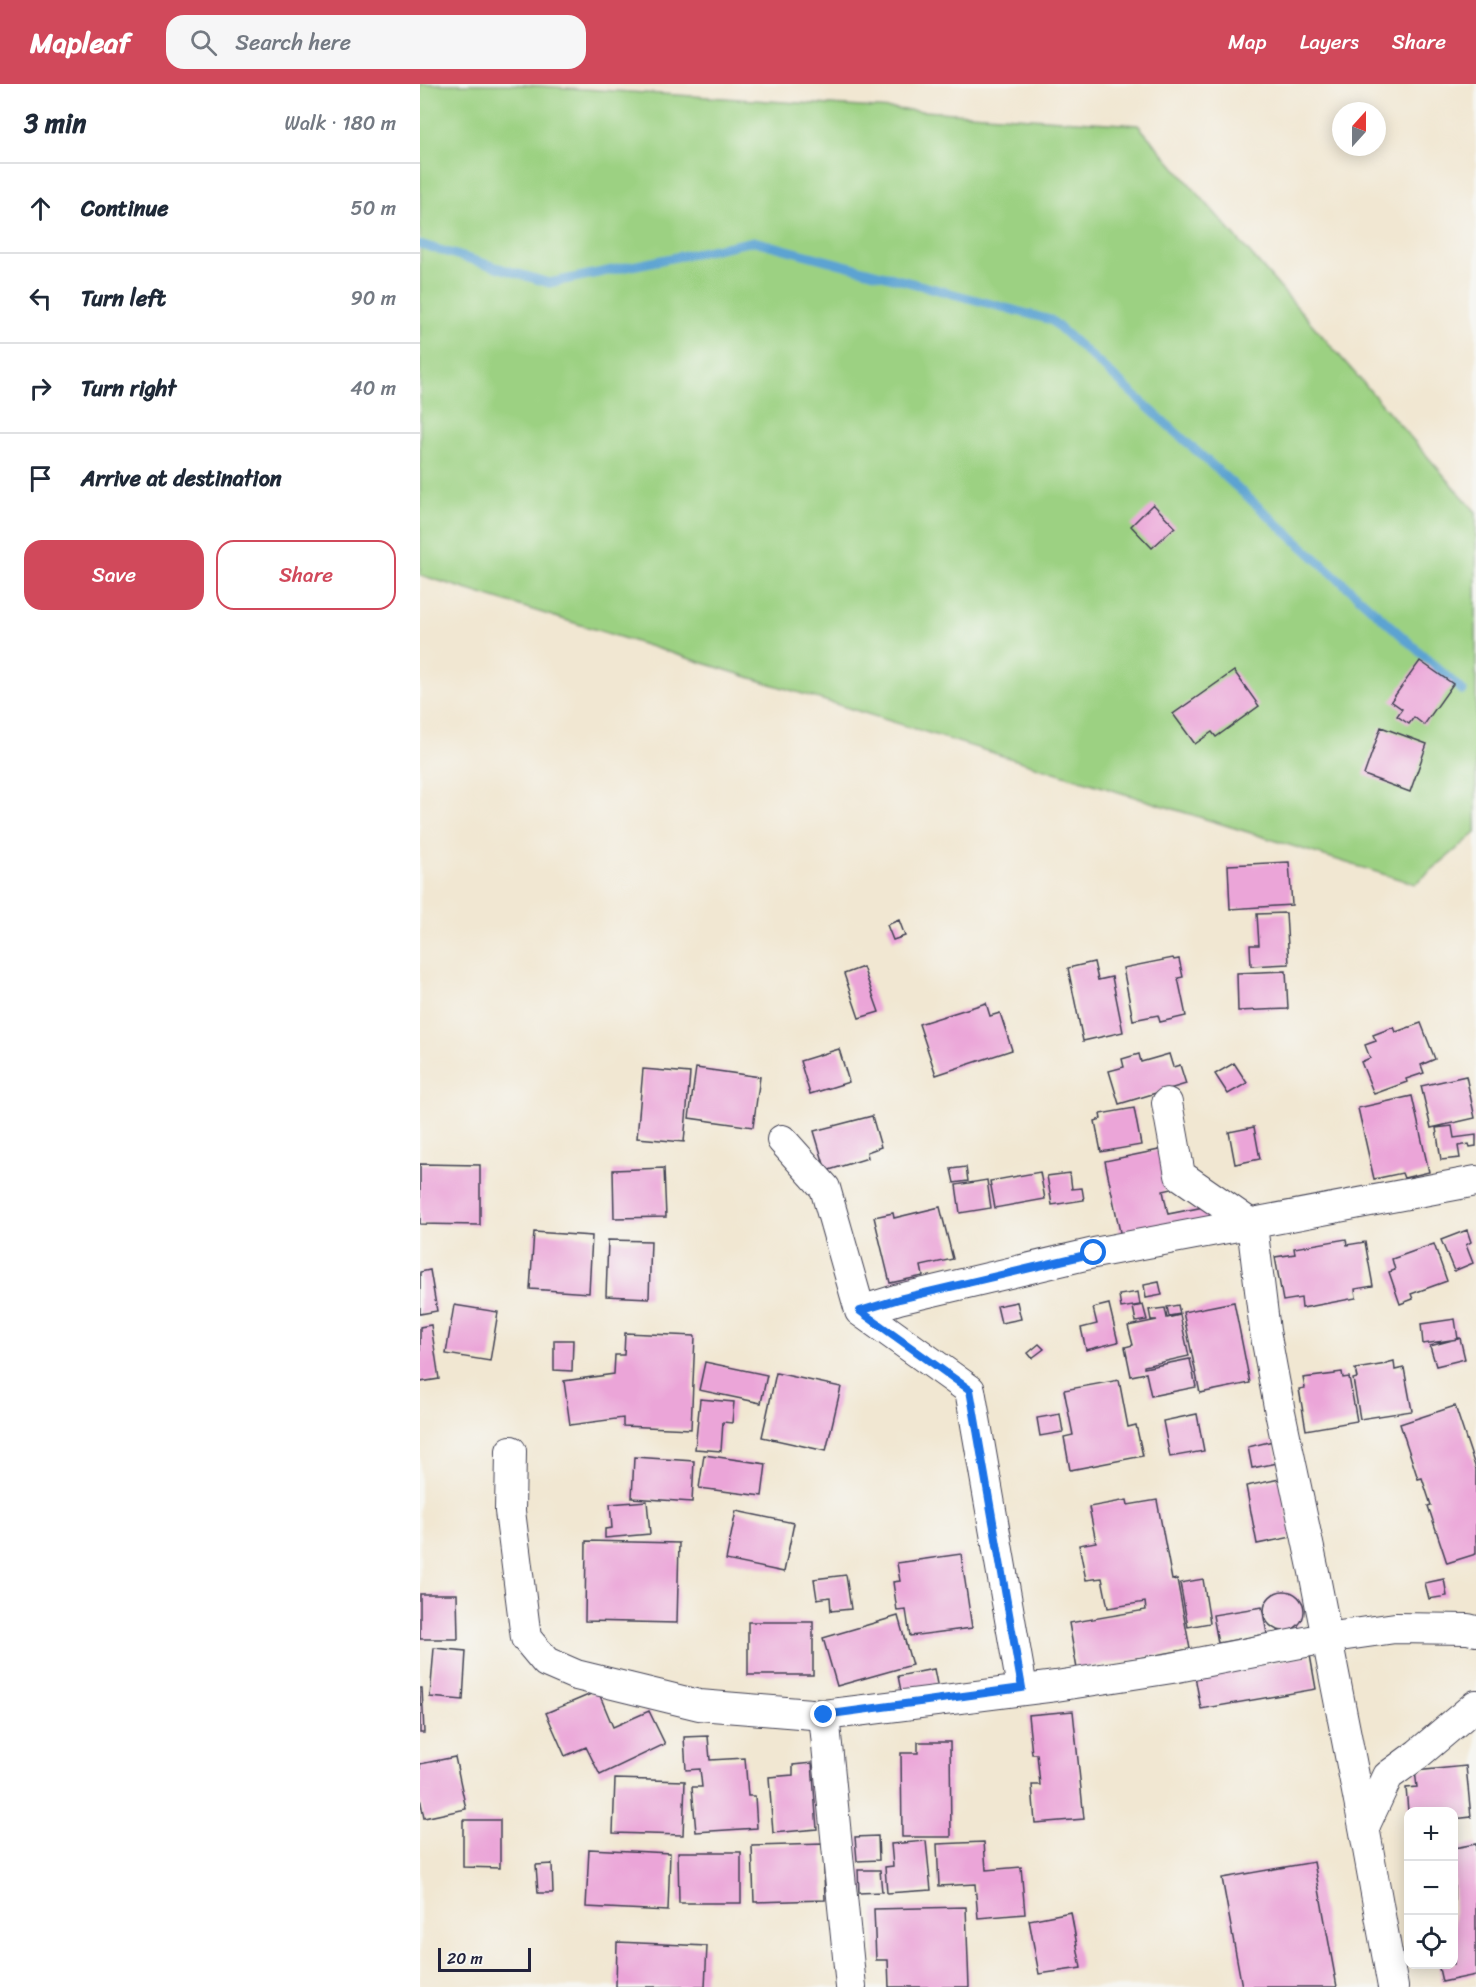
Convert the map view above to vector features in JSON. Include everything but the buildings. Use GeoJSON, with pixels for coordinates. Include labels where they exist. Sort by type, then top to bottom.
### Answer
{"type":"FeatureCollection","features":[{"type":"Feature","properties":{"kind":"street"},"geometry":{"type":"LineString","coordinates":[[1167,1103],[1180,1175],[1252,1225],[1265,1331],[1364,1827],[1393,1987]]}},
{"type":"Feature","properties":{"kind":"street"},"geometry":{"type":"LineString","coordinates":[[782,1140],[825,1188],[860,1311],[970,1390],[1022,1688]]}},
{"type":"Feature","properties":{"kind":"street"},"geometry":{"type":"LineString","coordinates":[[860,1311],[899,1299],[1094,1253],[1476,1181]]}},
{"type":"Feature","properties":{"kind":"street"},"geometry":{"type":"LineString","coordinates":[[512,1451],[510,1511],[526,1638],[546,1662],[576,1675],[699,1705],[824,1715],[1022,1688],[1056,1686],[1172,1668],[1326,1638],[1395,1628],[1476,1631]]}},
{"type":"Feature","properties":{"kind":"street"},"geometry":{"type":"LineString","coordinates":[[1364,1827],[1389,1776],[1476,1705]]}},
{"type":"Feature","properties":{"kind":"street"},"geometry":{"type":"LineString","coordinates":[[824,1715],[851,1987]]}},
{"type":"Feature","properties":{"kind":"green space"},"geometry":{"type":"Polygon","coordinates":[[[420,84],[507,84],[1138,125],[1476,512],[1476,833],[1415,884],[420,575],[420,84]]]}},
{"type":"Feature","properties":{"kind":"waterway"},"geometry":{"type":"LineString","coordinates":[[420,244],[549,283],[754,241],[1051,320],[1463,691]]}},
{"type":"Feature","properties":{"kind":"route"},"geometry":{"type":"LineString","coordinates":[[824,1715],[1022,1688],[970,1390],[860,1311],[899,1299],[1094,1253]]}}]}
